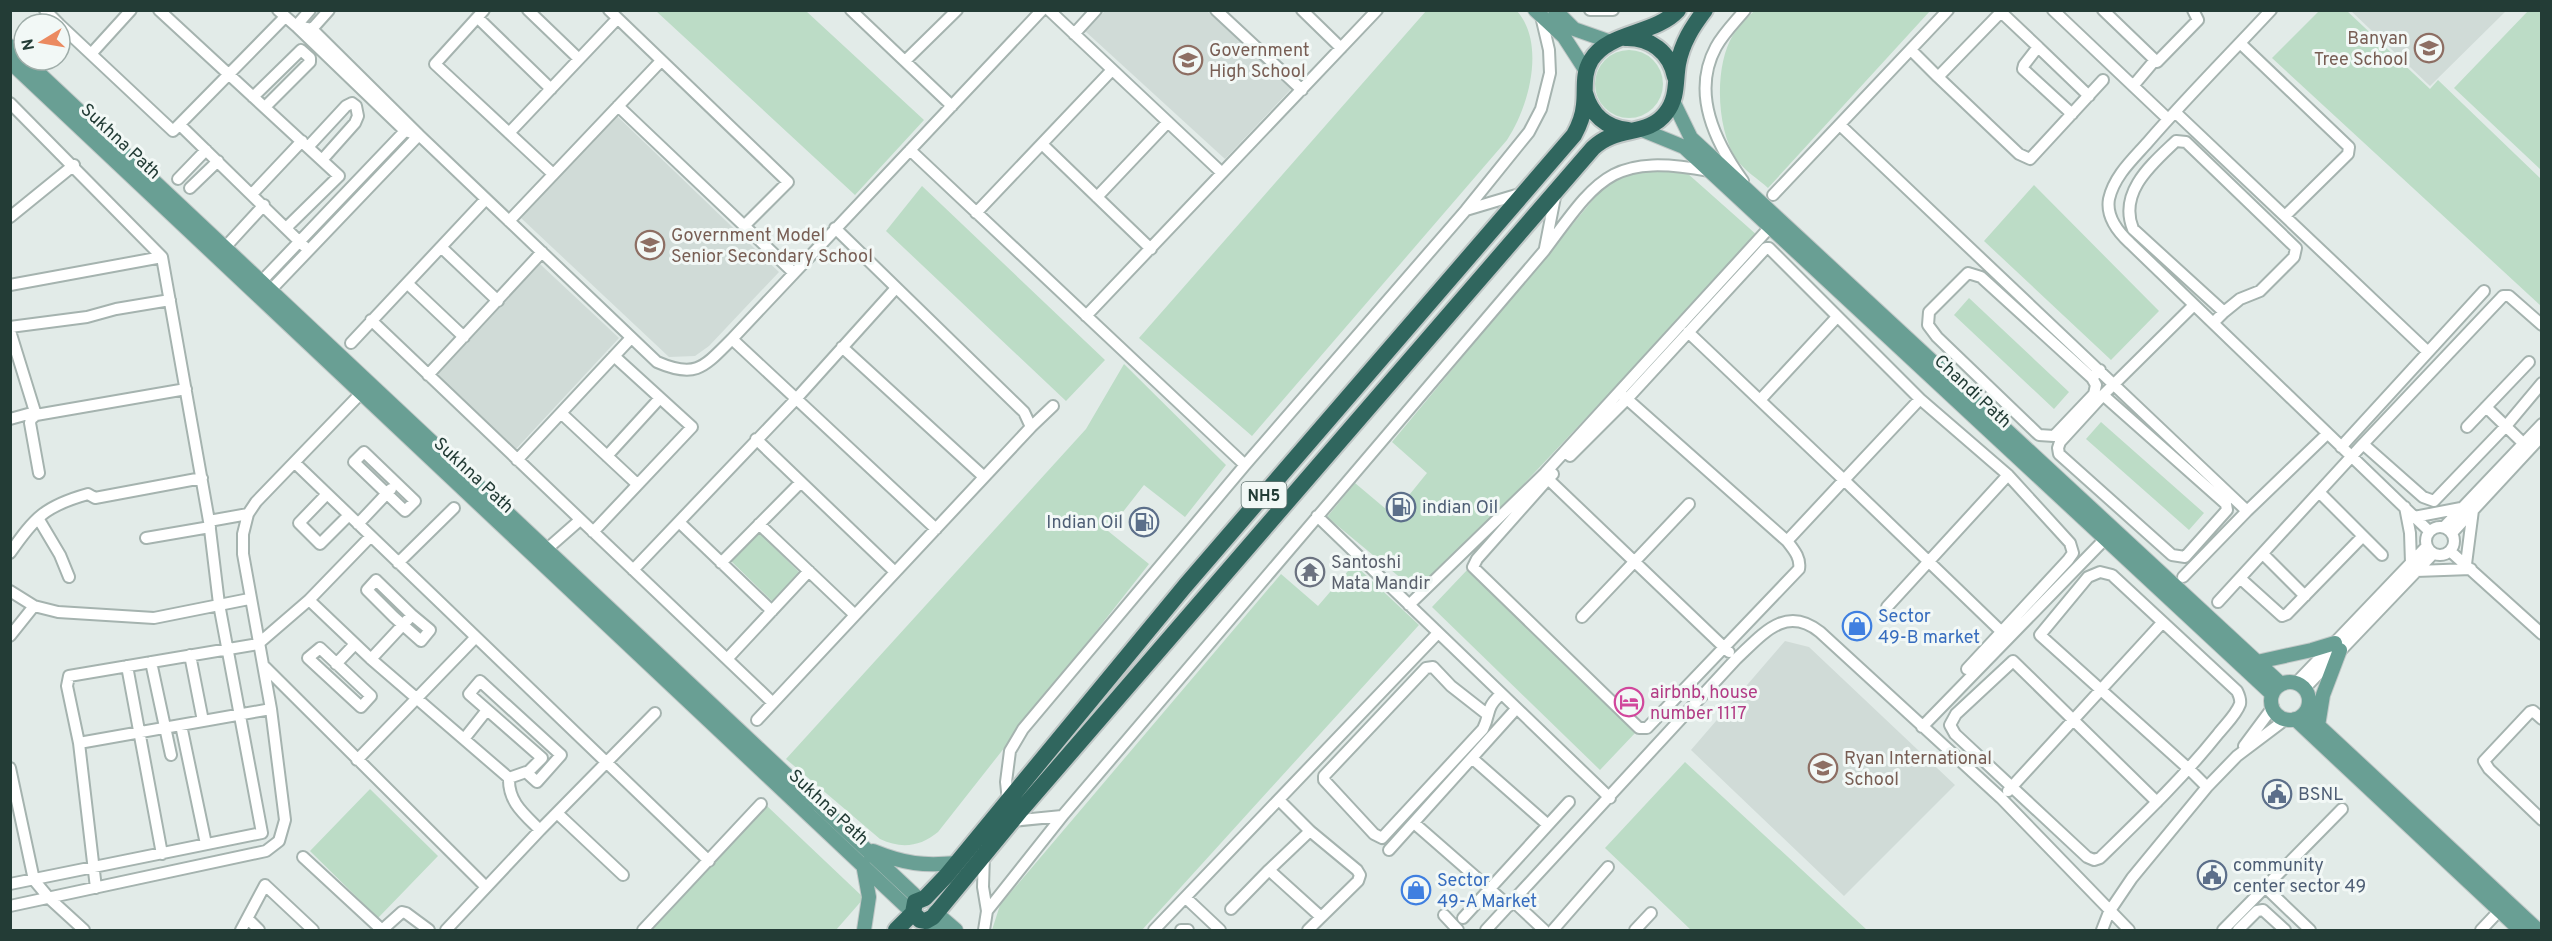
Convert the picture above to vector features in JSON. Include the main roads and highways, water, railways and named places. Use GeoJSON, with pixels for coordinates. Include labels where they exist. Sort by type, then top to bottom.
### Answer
{"type":"FeatureCollection","features":[{"type":"Feature","properties":{"kind":"highway"},"geometry":{"type":"LineString","coordinates":[[1636,130],[1616,128],[1602,120],[1591,108],[1585,78],[1593,57],[1615,41],[1651,27],[1678,10]]}},
{"type":"Feature","properties":{"kind":"highway"},"geometry":{"type":"LineString","coordinates":[[1673,101],[1684,43],[1692,27],[1705,10]]}},
{"type":"Feature","properties":{"kind":"highway"},"geometry":{"type":"LineString","coordinates":[[1615,41],[1635,38],[1657,47],[1669,59],[1676,82]]}},
{"type":"Feature","properties":{"kind":"highway","name":"NH5"},"geometry":{"type":"LineString","coordinates":[[925,915],[957,863],[1191,579],[1574,135],[1583,112],[1585,78]]}},
{"type":"Feature","properties":{"kind":"highway","name":"NH5"},"geometry":{"type":"LineString","coordinates":[[896,930],[925,915],[984,854],[1599,142],[1618,132],[1636,130],[1661,118],[1673,101]]}},
{"type":"Feature","properties":{"kind":"main road"},"geometry":{"type":"LineString","coordinates":[[1555,10],[1574,29],[1615,41]]}},
{"type":"Feature","properties":{"kind":"main road"},"geometry":{"type":"LineString","coordinates":[[1538,13],[1564,37],[1585,78]]}},
{"type":"Feature","properties":{"kind":"main road","name":"Sukhna Path"},"geometry":{"type":"LineString","coordinates":[[10,62],[366,388],[863,864],[925,915]]}},
{"type":"Feature","properties":{"kind":"main road","name":"Sukhna Path"},"geometry":{"type":"LineString","coordinates":[[38,72],[261,291]]}},
{"type":"Feature","properties":{"kind":"main road","name":"Chandi Path"},"geometry":{"type":"LineString","coordinates":[[1673,101],[1691,138],[1767,199],[2258,662],[2275,695]]}},
{"type":"Feature","properties":{"kind":"main road","name":"Chandi Path"},"geometry":{"type":"LineString","coordinates":[[1636,130],[1684,147],[2275,695]]}},
{"type":"Feature","properties":{"kind":"main road","name":"Sukhna Path"},"geometry":{"type":"LineString","coordinates":[[366,388],[547,549],[863,847],[925,915]]}},
{"type":"Feature","properties":{"kind":"main road"},"geometry":{"type":"LineString","coordinates":[[2258,662],[2341,643],[2323,695],[2318,726]]}},
{"type":"Feature","properties":{"kind":"main road"},"geometry":{"type":"LineString","coordinates":[[2295,717],[2309,701],[2301,685],[2275,695],[2278,715],[2295,717],[2318,726],[2538,930]]}},
{"type":"Feature","properties":{"kind":"main road"},"geometry":{"type":"LineString","coordinates":[[2295,717],[2520,930]]}},
{"type":"Feature","properties":{"kind":"main road"},"geometry":{"type":"LineString","coordinates":[[863,847],[908,864],[922,866],[957,863]]}},
{"type":"Feature","properties":{"kind":"main road"},"geometry":{"type":"LineString","coordinates":[[863,864],[869,897],[864,930]]}},
{"type":"Feature","properties":{"kind":"main road"},"geometry":{"type":"LineString","coordinates":[[925,915],[956,930]]}},
{"type":"Feature","properties":{"kind":"place","name":"Banyan Tree School"},"geometry":{"type":"Point","coordinates":[2429,48]}},
{"type":"Feature","properties":{"kind":"place","name":"Government High School"},"geometry":{"type":"Point","coordinates":[1188,60]}},
{"type":"Feature","properties":{"kind":"place","name":"Government Model Senior Secondary School"},"geometry":{"type":"Point","coordinates":[650,245]}},
{"type":"Feature","properties":{"kind":"place","name":"indian Oil"},"geometry":{"type":"Point","coordinates":[1401,507]}},
{"type":"Feature","properties":{"kind":"place","name":"Indian Oil"},"geometry":{"type":"Point","coordinates":[1144,522]}},
{"type":"Feature","properties":{"kind":"place","name":"Santoshi Mata Mandir"},"geometry":{"type":"Point","coordinates":[1310,572]}},
{"type":"Feature","properties":{"kind":"place","name":"Sector 49-B market"},"geometry":{"type":"Point","coordinates":[1857,626]}},
{"type":"Feature","properties":{"kind":"place","name":"airbnb, house number 1117"},"geometry":{"type":"Point","coordinates":[1629,702]}},
{"type":"Feature","properties":{"kind":"place","name":"Ryan International School"},"geometry":{"type":"Point","coordinates":[1823,768]}},
{"type":"Feature","properties":{"kind":"place","name":"BSNL"},"geometry":{"type":"Point","coordinates":[2277,794]}},
{"type":"Feature","properties":{"kind":"place","name":"community center sector 49"},"geometry":{"type":"Point","coordinates":[2212,875]}},
{"type":"Feature","properties":{"kind":"place","name":"Sector 49-A Market"},"geometry":{"type":"Point","coordinates":[1416,890]}}]}
